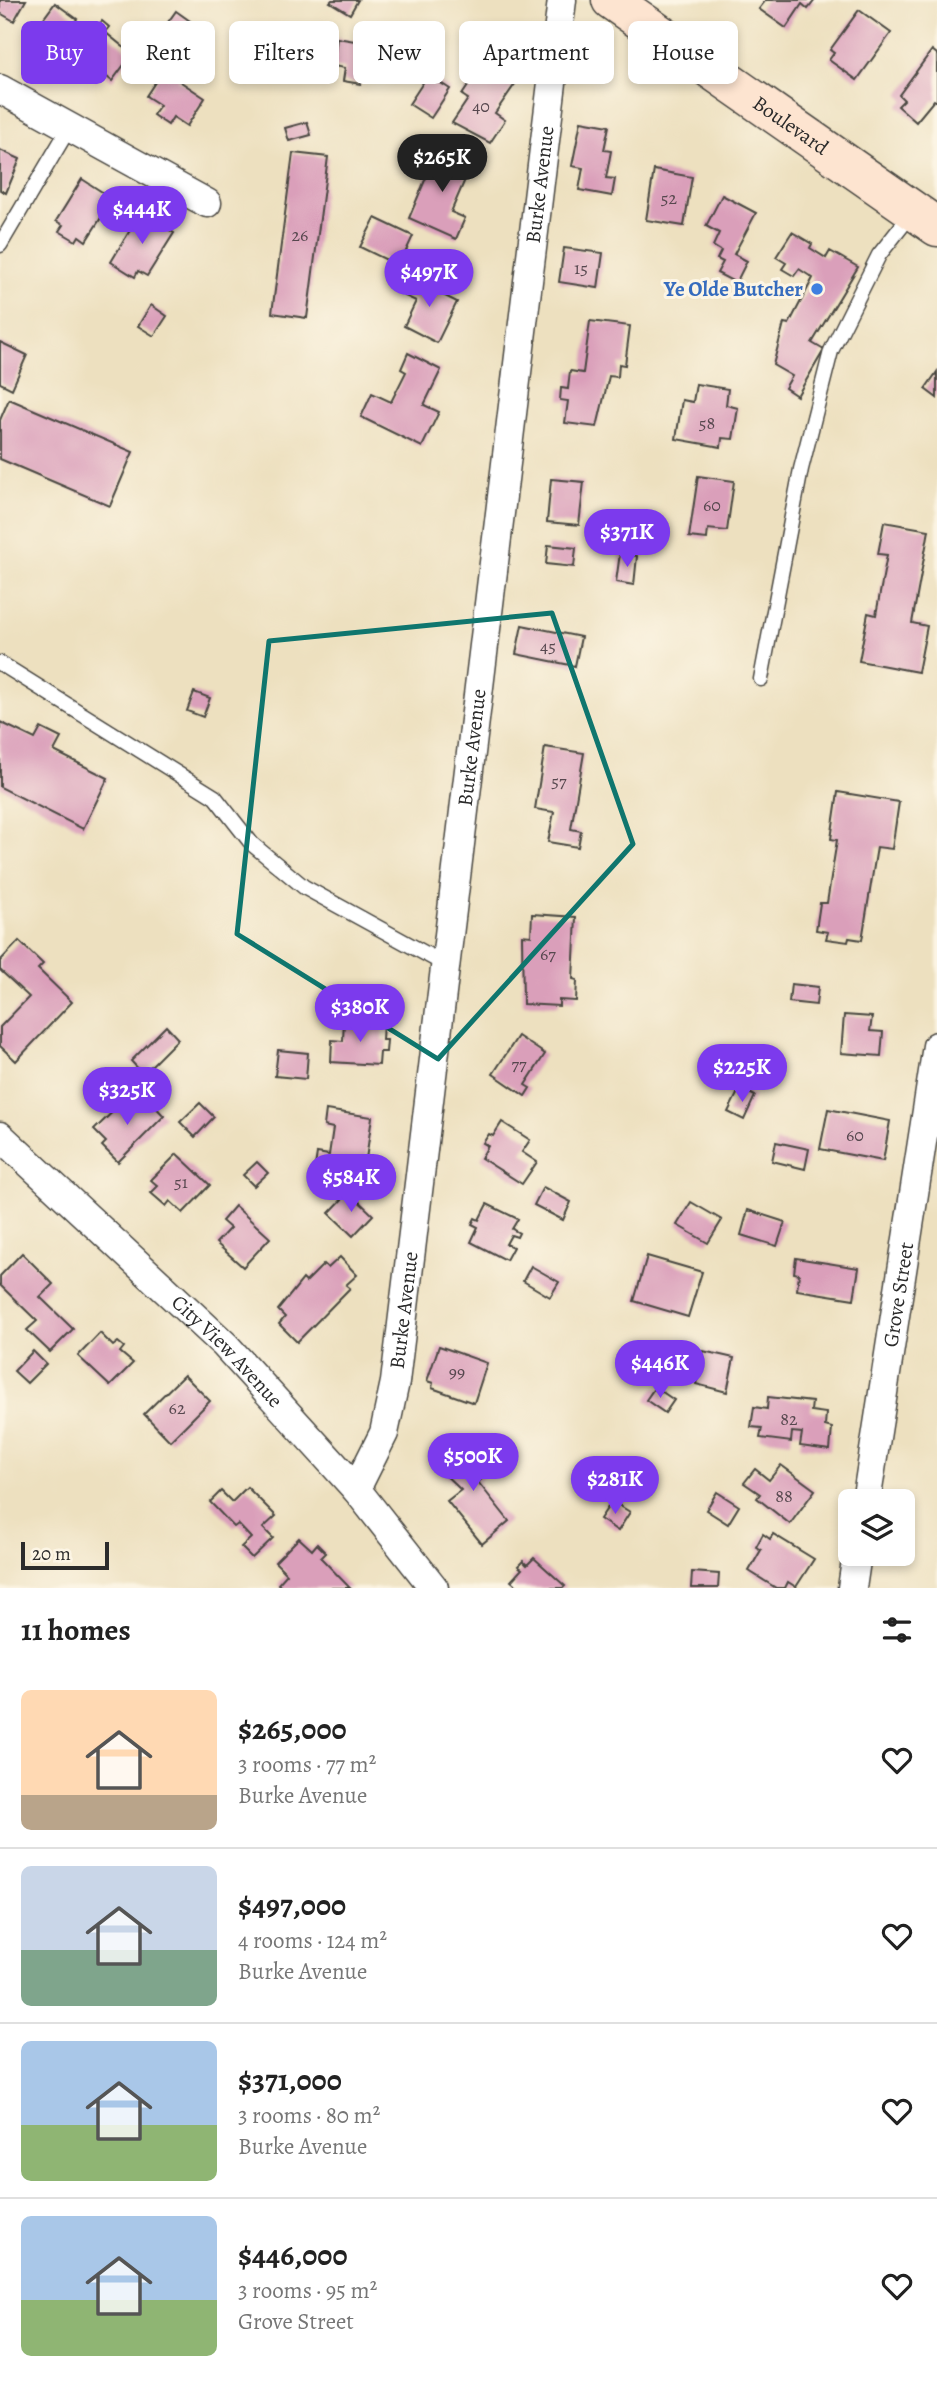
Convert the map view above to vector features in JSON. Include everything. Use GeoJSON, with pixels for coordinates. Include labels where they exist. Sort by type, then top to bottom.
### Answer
{"type":"FeatureCollection","features":[{"type":"Feature","properties":{"kind":"main road","name":"Boulevard"},"geometry":{"type":"LineString","coordinates":[[611,0],[926,219]]}},
{"type":"Feature","properties":{"kind":"street","name":"Burke Avenue"},"geometry":{"type":"LineString","coordinates":[[356,1489],[384,1433],[396,1382],[562,0]]}},
{"type":"Feature","properties":{"kind":"street"},"geometry":{"type":"LineString","coordinates":[[0,89],[206,203]]}},
{"type":"Feature","properties":{"kind":"street","name":"Grove Street"},"geometry":{"type":"LineString","coordinates":[[868,1489],[929,1154],[937,1046]]}},
{"type":"Feature","properties":{"kind":"street","name":"City View Avenue"},"geometry":{"type":"LineString","coordinates":[[0,1136],[225,1345],[356,1489],[434,1588]]}},
{"type":"Feature","properties":{"kind":"street"},"geometry":{"type":"LineString","coordinates":[[852,1588],[856,1566]]}},
{"type":"Feature","properties":{"kind":"lane"},"geometry":{"type":"LineString","coordinates":[[0,245],[69,128]]}},
{"type":"Feature","properties":{"kind":"lane"},"geometry":{"type":"LineString","coordinates":[[761,679],[801,469],[831,351],[879,255],[926,219]]}},
{"type":"Feature","properties":{"kind":"lane"},"geometry":{"type":"LineString","coordinates":[[0,663],[215,797],[252,844],[304,887],[448,966]]}},
{"type":"Feature","properties":{"kind":"highlighted area"},"geometry":{"type":"Polygon","coordinates":[[[552,613],[633,844],[438,1059],[237,934],[269,641],[552,613]]]}},
{"type":"Feature","properties":{"kind":"building"},"geometry":{"type":"Polygon","coordinates":[[[0,0],[26,0],[14,21],[0,13],[0,0]]]}},
{"type":"Feature","properties":{"kind":"building"},"geometry":{"type":"Polygon","coordinates":[[[358,0],[350,14],[330,2],[358,0]]]}},
{"type":"Feature","properties":{"kind":"building"},"geometry":{"type":"Polygon","coordinates":[[[766,0],[815,0],[808,9],[802,4],[786,28],[759,9],[766,0]]]}},
{"type":"Feature","properties":{"kind":"building"},"geometry":{"type":"Polygon","coordinates":[[[55,3],[77,19],[76,21],[42,21],[55,3]]]}},
{"type":"Feature","properties":{"kind":"building"},"geometry":{"type":"Polygon","coordinates":[[[859,10],[891,33],[857,80],[829,60],[834,53],[830,50],[859,10]]]}},
{"type":"Feature","properties":{"kind":"building"},"geometry":{"type":"Polygon","coordinates":[[[176,11],[190,21],[169,21],[176,11]]]}},
{"type":"Feature","properties":{"kind":"building"},"geometry":{"type":"Polygon","coordinates":[[[107,34],[121,45],[121,69],[112,81],[107,77],[107,34]]]}},
{"type":"Feature","properties":{"kind":"building"},"geometry":{"type":"Polygon","coordinates":[[[339,38],[353,41],[353,83],[343,81],[345,68],[339,67],[339,38]]]}},
{"type":"Feature","properties":{"kind":"building"},"geometry":{"type":"Polygon","coordinates":[[[932,50],[937,54],[937,102],[934,100],[916,122],[898,106],[904,100],[899,95],[932,50]]]}},
{"type":"Feature","properties":{"kind":"building"},"geometry":{"type":"Polygon","coordinates":[[[154,84],[184,84],[205,98],[187,126],[173,117],[168,125],[153,115],[160,105],[146,96],[154,84]]]}},
{"type":"Feature","properties":{"kind":"building"},"geometry":{"type":"Polygon","coordinates":[[[422,84],[442,84],[450,89],[431,118],[409,104],[422,84]]]}},
{"type":"Feature","properties":{"kind":"building"},"geometry":{"type":"Polygon","coordinates":[[[469,84],[515,84],[495,113],[505,120],[490,143],[452,123],[468,99],[462,95],[469,84]]]}},
{"type":"Feature","properties":{"kind":"building"},"geometry":{"type":"Polygon","coordinates":[[[581,121],[609,126],[604,150],[611,151],[606,178],[615,179],[612,196],[579,190],[583,168],[572,166],[581,121]]]}},
{"type":"Feature","properties":{"kind":"building"},"geometry":{"type":"Polygon","coordinates":[[[307,122],[311,135],[289,141],[285,128],[307,122]]]}},
{"type":"Feature","properties":{"kind":"building"},"geometry":{"type":"Polygon","coordinates":[[[439,147],[473,161],[451,212],[465,218],[456,239],[409,218],[439,147]]]}},
{"type":"Feature","properties":{"kind":"building"},"geometry":{"type":"Polygon","coordinates":[[[0,150],[20,159],[6,193],[0,190],[0,150]]]}},
{"type":"Feature","properties":{"kind":"building"},"geometry":{"type":"Polygon","coordinates":[[[293,153],[328,157],[307,318],[272,313],[293,153]]]}},
{"type":"Feature","properties":{"kind":"building"},"geometry":{"type":"Polygon","coordinates":[[[654,170],[692,177],[684,226],[646,220],[654,170]]]}},
{"type":"Feature","properties":{"kind":"building"},"geometry":{"type":"Polygon","coordinates":[[[82,179],[113,199],[86,241],[79,236],[76,241],[59,231],[63,225],[56,221],[82,179]]]}},
{"type":"Feature","properties":{"kind":"building"},"geometry":{"type":"Polygon","coordinates":[[[722,195],[756,213],[734,254],[747,261],[736,283],[717,273],[723,262],[717,259],[721,251],[713,246],[719,233],[706,226],[722,195]]]}},
{"type":"Feature","properties":{"kind":"building"},"geometry":{"type":"Polygon","coordinates":[[[141,212],[174,233],[147,276],[138,271],[135,277],[111,262],[141,212]]]}},
{"type":"Feature","properties":{"kind":"building"},"geometry":{"type":"Polygon","coordinates":[[[375,218],[413,236],[399,266],[360,247],[375,218]]]}},
{"type":"Feature","properties":{"kind":"building"},"geometry":{"type":"Polygon","coordinates":[[[792,232],[812,244],[810,248],[826,258],[830,251],[858,267],[812,343],[824,350],[797,396],[785,388],[792,376],[773,365],[784,323],[789,324],[813,278],[799,269],[794,276],[782,269],[786,263],[776,257],[792,232]]]}},
{"type":"Feature","properties":{"kind":"building"},"geometry":{"type":"Polygon","coordinates":[[[564,248],[603,253],[598,288],[559,282],[564,248]]]}},
{"type":"Feature","properties":{"kind":"building"},"geometry":{"type":"Polygon","coordinates":[[[414,276],[424,282],[426,277],[440,285],[437,292],[457,302],[437,343],[404,326],[416,301],[405,296],[414,276]]]}},
{"type":"Feature","properties":{"kind":"building"},"geometry":{"type":"Polygon","coordinates":[[[151,305],[167,316],[154,336],[138,326],[151,305]]]}},
{"type":"Feature","properties":{"kind":"building"},"geometry":{"type":"Polygon","coordinates":[[[590,321],[630,326],[625,365],[619,364],[618,377],[609,376],[597,427],[565,423],[568,401],[560,400],[561,388],[568,389],[570,371],[583,373],[590,321]]]}},
{"type":"Feature","properties":{"kind":"building"},"geometry":{"type":"Polygon","coordinates":[[[0,342],[27,355],[12,389],[0,383],[0,342]]]}},
{"type":"Feature","properties":{"kind":"building"},"geometry":{"type":"Polygon","coordinates":[[[408,353],[441,370],[424,405],[439,412],[422,447],[361,417],[372,393],[391,402],[406,372],[401,369],[408,353]]]}},
{"type":"Feature","properties":{"kind":"building"},"geometry":{"type":"Polygon","coordinates":[[[937,372],[937,398],[925,389],[937,372]]]}},
{"type":"Feature","properties":{"kind":"building"},"geometry":{"type":"Polygon","coordinates":[[[696,384],[728,389],[726,405],[738,408],[733,439],[722,438],[721,447],[676,439],[682,400],[693,402],[696,384]]]}},
{"type":"Feature","properties":{"kind":"building"},"geometry":{"type":"Polygon","coordinates":[[[9,399],[133,452],[110,506],[0,459],[0,420],[9,399]]]}},
{"type":"Feature","properties":{"kind":"building"},"geometry":{"type":"Polygon","coordinates":[[[698,476],[734,481],[727,531],[708,529],[707,539],[689,537],[698,476]]]}},
{"type":"Feature","properties":{"kind":"building"},"geometry":{"type":"Polygon","coordinates":[[[551,479],[584,482],[579,525],[547,522],[551,479]]]}},
{"type":"Feature","properties":{"kind":"building"},"geometry":{"type":"Polygon","coordinates":[[[884,522],[929,530],[912,623],[927,626],[918,672],[859,661],[868,613],[876,615],[887,555],[878,554],[884,522]]]}},
{"type":"Feature","properties":{"kind":"building"},"geometry":{"type":"Polygon","coordinates":[[[548,545],[576,548],[574,567],[546,564],[548,545]]]}},
{"type":"Feature","properties":{"kind":"building"},"geometry":{"type":"Polygon","coordinates":[[[620,553],[637,556],[634,585],[616,582],[620,553]]]}},
{"type":"Feature","properties":{"kind":"building"},"geometry":{"type":"Polygon","coordinates":[[[522,625],[581,637],[575,666],[516,654],[522,625]]]}},
{"type":"Feature","properties":{"kind":"building"},"geometry":{"type":"Polygon","coordinates":[[[194,692],[210,698],[203,717],[187,711],[194,692]]]}},
{"type":"Feature","properties":{"kind":"building"},"geometry":{"type":"Polygon","coordinates":[[[0,722],[35,739],[41,728],[61,738],[54,751],[108,778],[83,829],[0,787],[0,722]]]}},
{"type":"Feature","properties":{"kind":"building"},"geometry":{"type":"Polygon","coordinates":[[[545,747],[584,753],[571,829],[581,831],[578,847],[548,842],[554,812],[535,809],[545,747]]]}},
{"type":"Feature","properties":{"kind":"building"},"geometry":{"type":"Polygon","coordinates":[[[838,792],[899,802],[892,849],[877,847],[862,940],[849,938],[848,942],[826,939],[828,932],[816,930],[820,903],[827,903],[837,840],[831,839],[838,792]]]}},
{"type":"Feature","properties":{"kind":"building"},"geometry":{"type":"Polygon","coordinates":[[[532,914],[576,917],[573,979],[577,980],[576,1001],[559,1000],[559,1006],[523,1004],[522,935],[531,936],[532,914]]]}},
{"type":"Feature","properties":{"kind":"building"},"geometry":{"type":"Polygon","coordinates":[[[19,941],[43,964],[38,969],[72,1002],[16,1061],[0,1046],[0,1027],[29,997],[0,970],[0,961],[19,941]]]}},
{"type":"Feature","properties":{"kind":"building"},"geometry":{"type":"Polygon","coordinates":[[[791,984],[818,987],[816,1005],[789,1002],[791,984]]]}},
{"type":"Feature","properties":{"kind":"building"},"geometry":{"type":"Polygon","coordinates":[[[844,1015],[872,1017],[870,1031],[883,1032],[881,1056],[841,1053],[844,1015]]]}},
{"type":"Feature","properties":{"kind":"building"},"geometry":{"type":"Polygon","coordinates":[[[344,1020],[383,1023],[382,1040],[387,1040],[386,1052],[380,1052],[379,1065],[331,1062],[332,1040],[343,1041],[344,1020]]]}},
{"type":"Feature","properties":{"kind":"building"},"geometry":{"type":"Polygon","coordinates":[[[166,1026],[178,1039],[143,1074],[131,1061],[166,1026]]]}},
{"type":"Feature","properties":{"kind":"building"},"geometry":{"type":"Polygon","coordinates":[[[518,1036],[545,1054],[525,1085],[530,1088],[525,1096],[493,1074],[518,1036]]]}},
{"type":"Feature","properties":{"kind":"building"},"geometry":{"type":"Polygon","coordinates":[[[278,1050],[308,1053],[306,1079],[275,1076],[278,1050]]]}},
{"type":"Feature","properties":{"kind":"building"},"geometry":{"type":"Polygon","coordinates":[[[740,1088],[755,1096],[744,1120],[728,1112],[740,1088]]]}},
{"type":"Feature","properties":{"kind":"building"},"geometry":{"type":"Polygon","coordinates":[[[130,1095],[143,1108],[150,1101],[164,1116],[118,1162],[102,1146],[106,1142],[94,1130],[130,1095]]]}},
{"type":"Feature","properties":{"kind":"building"},"geometry":{"type":"Polygon","coordinates":[[[200,1103],[214,1117],[195,1137],[180,1122],[200,1103]]]}},
{"type":"Feature","properties":{"kind":"building"},"geometry":{"type":"Polygon","coordinates":[[[828,1109],[890,1121],[883,1161],[820,1149],[828,1109]]]}},
{"type":"Feature","properties":{"kind":"building"},"geometry":{"type":"Polygon","coordinates":[[[326,1110],[372,1117],[363,1180],[314,1173],[317,1153],[329,1155],[333,1128],[324,1126],[326,1110]]]}},
{"type":"Feature","properties":{"kind":"building"},"geometry":{"type":"Polygon","coordinates":[[[502,1122],[530,1140],[522,1152],[537,1162],[522,1184],[481,1158],[488,1146],[483,1143],[489,1134],[493,1136],[502,1122]]]}},
{"type":"Feature","properties":{"kind":"building"},"geometry":{"type":"Polygon","coordinates":[[[776,1142],[809,1149],[805,1169],[772,1161],[776,1142]]]}},
{"type":"Feature","properties":{"kind":"building"},"geometry":{"type":"Polygon","coordinates":[[[177,1154],[210,1185],[183,1213],[170,1201],[166,1206],[151,1193],[158,1186],[151,1180],[177,1154]]]}},
{"type":"Feature","properties":{"kind":"building"},"geometry":{"type":"Polygon","coordinates":[[[257,1162],[268,1173],[254,1186],[243,1175],[257,1162]]]}},
{"type":"Feature","properties":{"kind":"building"},"geometry":{"type":"Polygon","coordinates":[[[543,1187],[571,1202],[563,1220],[534,1205],[543,1187]]]}},
{"type":"Feature","properties":{"kind":"building"},"geometry":{"type":"Polygon","coordinates":[[[349,1192],[373,1215],[353,1236],[329,1213],[349,1192]]]}},
{"type":"Feature","properties":{"kind":"building"},"geometry":{"type":"Polygon","coordinates":[[[691,1202],[722,1220],[708,1243],[677,1225],[691,1202]]]}},
{"type":"Feature","properties":{"kind":"building"},"geometry":{"type":"Polygon","coordinates":[[[487,1204],[518,1219],[512,1229],[519,1233],[517,1237],[511,1235],[506,1244],[513,1247],[506,1260],[471,1242],[478,1227],[472,1224],[475,1218],[479,1220],[487,1204]]]}},
{"type":"Feature","properties":{"kind":"building"},"geometry":{"type":"Polygon","coordinates":[[[235,1206],[270,1238],[243,1267],[216,1243],[230,1228],[222,1221],[235,1206]]]}},
{"type":"Feature","properties":{"kind":"building"},"geometry":{"type":"Polygon","coordinates":[[[748,1210],[785,1222],[777,1246],[741,1235],[748,1210]]]}},
{"type":"Feature","properties":{"kind":"building"},"geometry":{"type":"Polygon","coordinates":[[[22,1253],[53,1284],[40,1297],[73,1329],[50,1352],[27,1330],[37,1321],[0,1285],[0,1276],[22,1253]]]}},
{"type":"Feature","properties":{"kind":"building"},"geometry":{"type":"Polygon","coordinates":[[[647,1256],[702,1272],[688,1317],[634,1301],[647,1256]]]}},
{"type":"Feature","properties":{"kind":"building"},"geometry":{"type":"Polygon","coordinates":[[[340,1257],[357,1275],[346,1285],[350,1288],[297,1342],[279,1324],[285,1317],[278,1310],[303,1279],[306,1282],[324,1264],[328,1268],[340,1257]]]}},
{"type":"Feature","properties":{"kind":"building"},"geometry":{"type":"Polygon","coordinates":[[[796,1258],[859,1268],[854,1299],[797,1290],[799,1274],[794,1273],[796,1258]]]}},
{"type":"Feature","properties":{"kind":"building"},"geometry":{"type":"Polygon","coordinates":[[[531,1266],[559,1282],[550,1297],[523,1281],[531,1266]]]}},
{"type":"Feature","properties":{"kind":"building"},"geometry":{"type":"Polygon","coordinates":[[[100,1333],[113,1346],[118,1342],[124,1347],[120,1352],[133,1363],[110,1386],[78,1356],[100,1333]]]}},
{"type":"Feature","properties":{"kind":"building"},"geometry":{"type":"Polygon","coordinates":[[[439,1346],[487,1363],[474,1403],[432,1388],[433,1383],[427,1381],[439,1346]]]}},
{"type":"Feature","properties":{"kind":"building"},"geometry":{"type":"Polygon","coordinates":[[[33,1351],[46,1364],[27,1383],[14,1371],[33,1351]]]}},
{"type":"Feature","properties":{"kind":"building"},"geometry":{"type":"Polygon","coordinates":[[[703,1351],[734,1358],[727,1392],[696,1384],[703,1351]]]}},
{"type":"Feature","properties":{"kind":"building"},"geometry":{"type":"Polygon","coordinates":[[[184,1375],[210,1401],[170,1441],[144,1414],[184,1375]]]}},
{"type":"Feature","properties":{"kind":"building"},"geometry":{"type":"Polygon","coordinates":[[[655,1387],[674,1400],[665,1413],[646,1400],[655,1387]]]}},
{"type":"Feature","properties":{"kind":"building"},"geometry":{"type":"Polygon","coordinates":[[[768,1397],[812,1402],[811,1411],[826,1413],[825,1426],[832,1428],[830,1450],[800,1446],[802,1433],[792,1432],[791,1442],[760,1438],[762,1428],[751,1427],[754,1407],[767,1409],[768,1397]]]}},
{"type":"Feature","properties":{"kind":"building"},"geometry":{"type":"Polygon","coordinates":[[[469,1442],[492,1470],[478,1482],[509,1521],[482,1544],[447,1501],[461,1490],[438,1468],[469,1442]]]}},
{"type":"Feature","properties":{"kind":"building"},"geometry":{"type":"Polygon","coordinates":[[[781,1465],[815,1490],[790,1524],[757,1498],[760,1494],[744,1483],[755,1469],[769,1480],[781,1465]]]}},
{"type":"Feature","properties":{"kind":"building"},"geometry":{"type":"Polygon","coordinates":[[[247,1487],[276,1516],[263,1528],[273,1538],[252,1558],[241,1547],[251,1538],[238,1524],[234,1527],[210,1502],[221,1491],[232,1502],[247,1487]]]}},
{"type":"Feature","properties":{"kind":"building"},"geometry":{"type":"Polygon","coordinates":[[[717,1492],[739,1506],[728,1524],[706,1510],[717,1492]]]}},
{"type":"Feature","properties":{"kind":"building"},"geometry":{"type":"Polygon","coordinates":[[[612,1501],[630,1512],[618,1531],[600,1519],[612,1501]]]}},
{"type":"Feature","properties":{"kind":"building"},"geometry":{"type":"Polygon","coordinates":[[[763,1534],[770,1539],[773,1534],[814,1559],[796,1587],[788,1582],[785,1588],[776,1588],[749,1571],[761,1550],[756,1547],[763,1534]]]}},
{"type":"Feature","properties":{"kind":"building"},"geometry":{"type":"Polygon","coordinates":[[[299,1538],[312,1550],[317,1544],[326,1553],[321,1558],[350,1588],[282,1588],[278,1584],[287,1574],[275,1562],[299,1538]]]}},
{"type":"Feature","properties":{"kind":"building"},"geometry":{"type":"Polygon","coordinates":[[[534,1558],[565,1586],[513,1588],[516,1585],[511,1581],[522,1569],[518,1566],[523,1561],[527,1565],[534,1558]]]}},
{"type":"Feature","properties":{"kind":"building"},"geometry":{"type":"Polygon","coordinates":[[[692,1572],[719,1574],[718,1588],[691,1588],[692,1572]]]}},
{"type":"Feature","properties":{"kind":"place","name":"Ye Olde Butcher"},"geometry":{"type":"Point","coordinates":[817,289]}}]}
